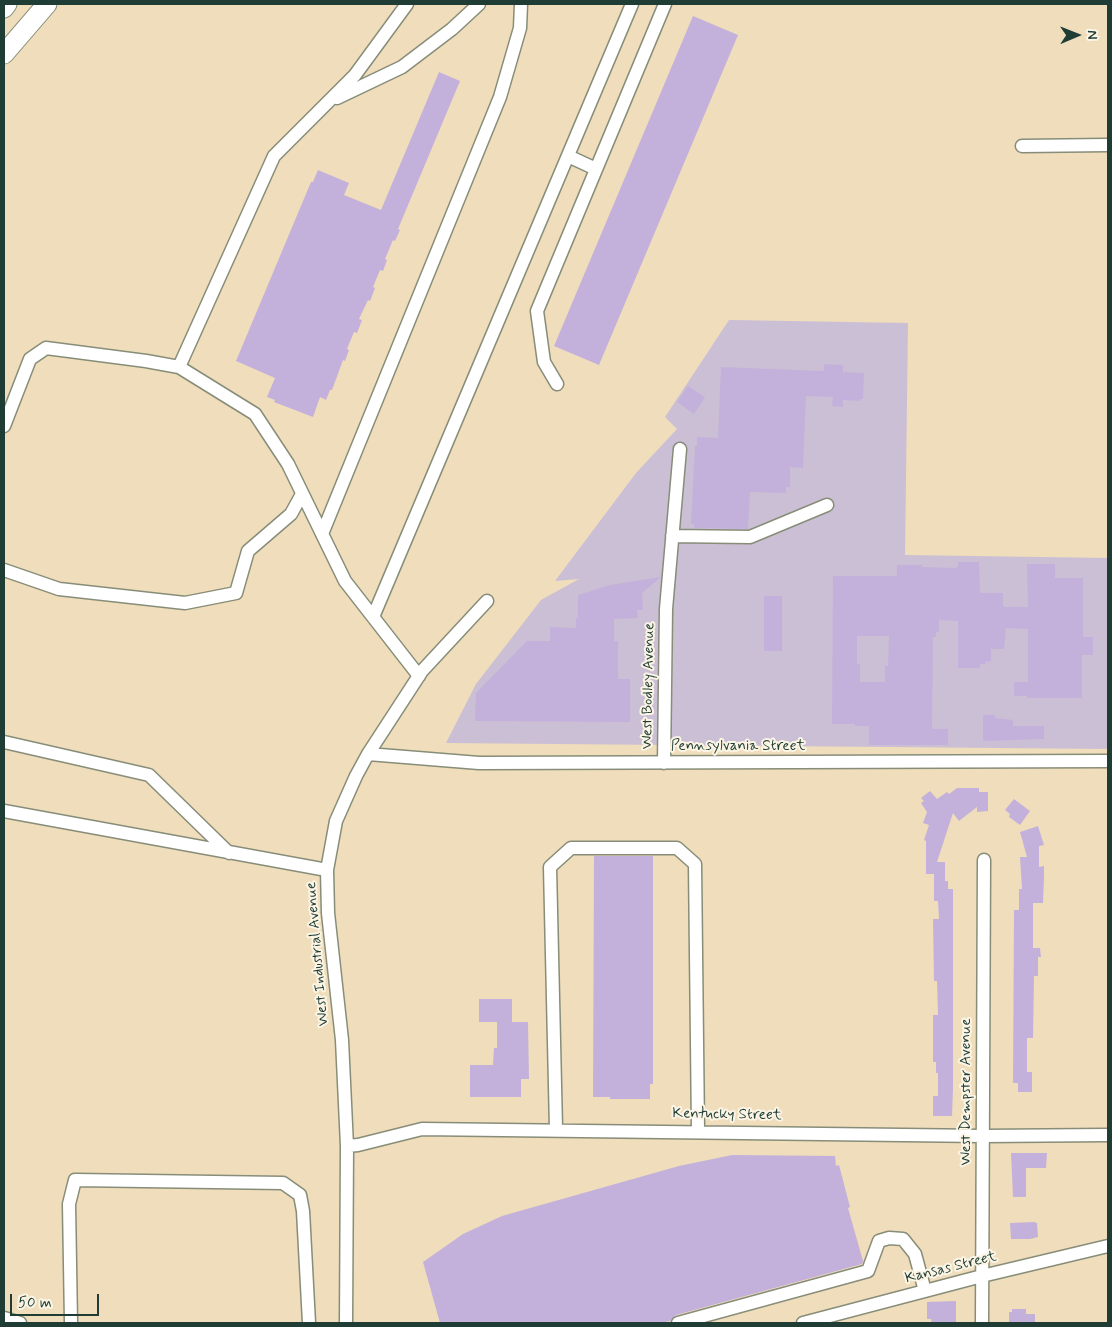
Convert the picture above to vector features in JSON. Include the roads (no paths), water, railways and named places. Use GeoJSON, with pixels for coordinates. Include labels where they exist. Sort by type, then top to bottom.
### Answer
{"type":"FeatureCollection","features":[{"type":"Feature","properties":{"kind":"highway"},"geometry":{"type":"LineString","coordinates":[[4,8],[7,4]]}},
{"type":"Feature","properties":{"kind":"highway"},"geometry":{"type":"LineString","coordinates":[[4,54],[47,4]]}},
{"type":"Feature","properties":{"kind":"street"},"geometry":{"type":"LineString","coordinates":[[179,367],[274,156],[355,75],[407,4]]}},
{"type":"Feature","properties":{"kind":"street"},"geometry":{"type":"LineString","coordinates":[[328,102],[402,67],[452,29],[479,4]]}},
{"type":"Feature","properties":{"kind":"street"},"geometry":{"type":"LineString","coordinates":[[322,534],[500,97],[520,28],[521,4]]}},
{"type":"Feature","properties":{"kind":"street"},"geometry":{"type":"LineString","coordinates":[[373,617],[632,4]]}},
{"type":"Feature","properties":{"kind":"street"},"geometry":{"type":"LineString","coordinates":[[557,384],[544,362],[537,311],[665,4]]}},
{"type":"Feature","properties":{"kind":"street"},"geometry":{"type":"LineString","coordinates":[[1022,146],[1108,145]]}},
{"type":"Feature","properties":{"kind":"street"},"geometry":{"type":"LineString","coordinates":[[568,156],[596,169]]}},
{"type":"Feature","properties":{"kind":"street"},"geometry":{"type":"LineString","coordinates":[[4,426],[30,359],[46,348],[146,360],[179,367],[255,414],[288,464],[345,581],[419,676]]}},
{"type":"Feature","properties":{"kind":"street","name":"West Bodley Avenue"},"geometry":{"type":"LineString","coordinates":[[664,763],[666,609],[680,449]]}},
{"type":"Feature","properties":{"kind":"street"},"geometry":{"type":"LineString","coordinates":[[4,570],[59,589],[185,603],[236,593],[248,551],[291,514],[302,494]]}},
{"type":"Feature","properties":{"kind":"street"},"geometry":{"type":"LineString","coordinates":[[672,536],[750,537],[827,505]]}},
{"type":"Feature","properties":{"kind":"street","name":"West Industrial Avenue"},"geometry":{"type":"LineString","coordinates":[[346,1323],[347,1146],[342,1040],[328,913],[326,870],[336,821],[368,754],[419,676],[487,601]]}},
{"type":"Feature","properties":{"kind":"street"},"geometry":{"type":"LineString","coordinates":[[4,742],[149,775],[229,853]]}},
{"type":"Feature","properties":{"kind":"street","name":"Pennsylvania Street"},"geometry":{"type":"LineString","coordinates":[[368,754],[479,762],[1108,761]]}},
{"type":"Feature","properties":{"kind":"street"},"geometry":{"type":"LineString","coordinates":[[4,811],[326,870]]}},
{"type":"Feature","properties":{"kind":"street"},"geometry":{"type":"LineString","coordinates":[[556,1129],[550,866],[571,848],[677,848],[695,864],[698,1131]]}},
{"type":"Feature","properties":{"kind":"street","name":"West Dempster Avenue"},"geometry":{"type":"LineString","coordinates":[[982,1323],[984,860]]}},
{"type":"Feature","properties":{"kind":"street","name":"Kentucky Street"},"geometry":{"type":"LineString","coordinates":[[347,1146],[358,1145],[422,1128],[983,1136],[1108,1135]]}},
{"type":"Feature","properties":{"kind":"street"},"geometry":{"type":"LineString","coordinates":[[71,1323],[69,1204],[75,1180],[283,1183],[300,1195],[304,1211],[309,1323]]}},
{"type":"Feature","properties":{"kind":"street"},"geometry":{"type":"LineString","coordinates":[[678,1323],[868,1271],[878,1241],[889,1238],[903,1239],[916,1254],[925,1291]]}},
{"type":"Feature","properties":{"kind":"street","name":"Kansas Street"},"geometry":{"type":"LineString","coordinates":[[803,1323],[982,1276],[1108,1246]]}},
{"type":"Feature","properties":{"kind":"street"},"geometry":{"type":"LineString","coordinates":[[4,1318],[20,1323]]}}]}
